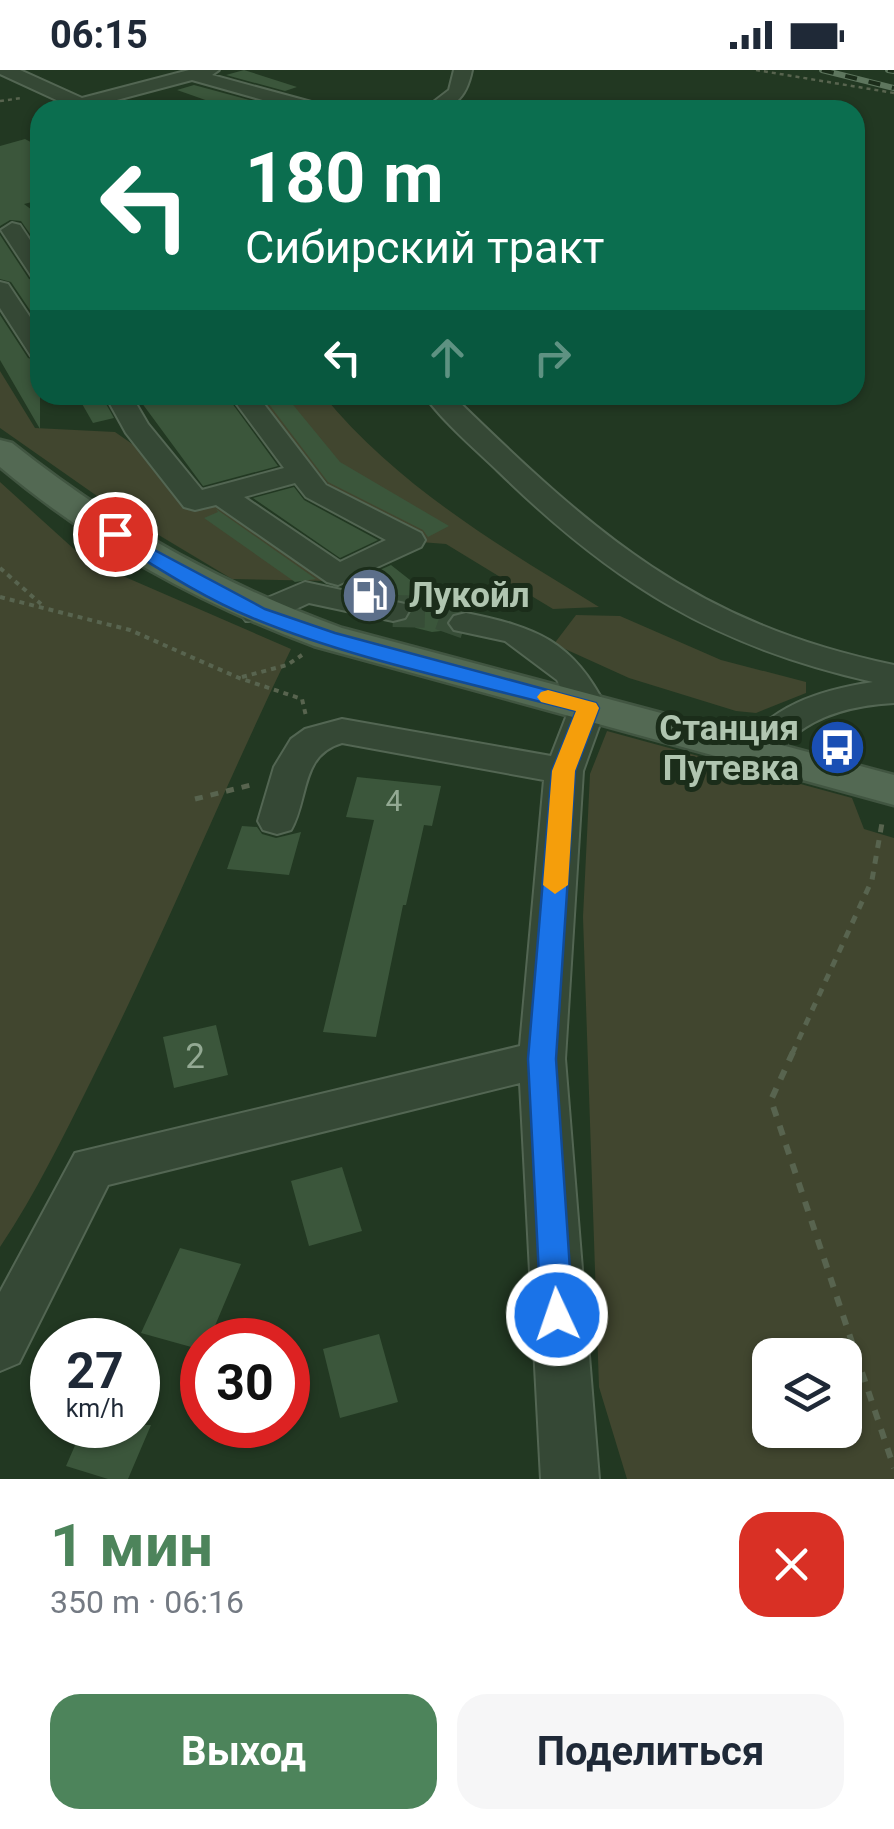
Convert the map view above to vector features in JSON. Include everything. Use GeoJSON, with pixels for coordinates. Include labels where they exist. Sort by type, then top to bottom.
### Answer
{"type":"FeatureCollection","features":[{"type":"Feature","properties":{"kind":"main road"},"geometry":{"type":"LineString","coordinates":[[0,450],[54,496],[203,587],[258,614],[328,638],[757,753],[888,806]]}},
{"type":"Feature","properties":{"kind":"street"},"geometry":{"type":"LineString","coordinates":[[5,70],[72,100]]}},
{"type":"Feature","properties":{"kind":"street"},"geometry":{"type":"LineString","coordinates":[[446,100],[458,92],[463,70]]}},
{"type":"Feature","properties":{"kind":"street"},"geometry":{"type":"LineString","coordinates":[[111,100],[202,72],[288,100]]}},
{"type":"Feature","properties":{"kind":"street"},"geometry":{"type":"LineString","coordinates":[[0,206],[21,228]]}},
{"type":"Feature","properties":{"kind":"street"},"geometry":{"type":"LineString","coordinates":[[0,289],[30,336]]}},
{"type":"Feature","properties":{"kind":"street"},"geometry":{"type":"LineString","coordinates":[[124,405],[195,501],[302,472]]}},
{"type":"Feature","properties":{"kind":"street"},"geometry":{"type":"LineString","coordinates":[[220,494],[338,575],[410,540],[316,492],[250,405]]}},
{"type":"Feature","properties":{"kind":"street"},"geometry":{"type":"LineString","coordinates":[[446,405],[565,518],[634,570],[703,614],[780,646],[894,676]]}},
{"type":"Feature","properties":{"kind":"street"},"geometry":{"type":"LineString","coordinates":[[203,587],[305,592],[393,610]]}},
{"type":"Feature","properties":{"kind":"street"},"geometry":{"type":"LineString","coordinates":[[258,614],[305,592]]}},
{"type":"Feature","properties":{"kind":"street"},"geometry":{"type":"LineString","coordinates":[[466,624],[516,633],[572,674],[588,708],[564,771],[542,1059],[570,1479]]}},
{"type":"Feature","properties":{"kind":"street"},"geometry":{"type":"LineString","coordinates":[[509,686],[531,644]]}},
{"type":"Feature","properties":{"kind":"street"},"geometry":{"type":"LineString","coordinates":[[757,753],[770,734],[804,712],[872,692],[894,692]]}},
{"type":"Feature","properties":{"kind":"street"},"geometry":{"type":"LineString","coordinates":[[277,821],[302,751],[313,740],[342,731],[564,771]]}},
{"type":"Feature","properties":{"kind":"street"},"geometry":{"type":"LineString","coordinates":[[0,1345],[92,1168],[542,1059]]}},
{"type":"Feature","properties":{"kind":"path"},"geometry":{"type":"LineString","coordinates":[[756,70],[894,93]]}},
{"type":"Feature","properties":{"kind":"path"},"geometry":{"type":"LineString","coordinates":[[0,568],[43,606]]}},
{"type":"Feature","properties":{"kind":"path"},"geometry":{"type":"LineString","coordinates":[[0,597],[130,630],[240,678],[302,699],[313,740]]}},
{"type":"Feature","properties":{"kind":"path"},"geometry":{"type":"LineString","coordinates":[[240,678],[286,665],[328,638]]}},
{"type":"Feature","properties":{"kind":"path"},"geometry":{"type":"LineString","coordinates":[[195,799],[242,785],[288,782]]}},
{"type":"Feature","properties":{"kind":"path"},"geometry":{"type":"LineString","coordinates":[[888,806],[872,880],[771,1100],[894,1468]]}},
{"type":"Feature","properties":{"kind":"green space"},"geometry":{"type":"Polygon","coordinates":[[[0,371],[35,428],[115,432],[330,581],[232,579],[117,510],[0,428],[0,371]]]}},
{"type":"Feature","properties":{"kind":"green space"},"geometry":{"type":"Polygon","coordinates":[[[264,405],[332,405],[384,458],[452,513],[599,607],[553,609],[446,544],[420,542],[337,495],[264,405]]]}},
{"type":"Feature","properties":{"kind":"green space"},"geometry":{"type":"Polygon","coordinates":[[[0,482],[86,560],[291,649],[118,1026],[49,1164],[0,1247],[0,482]]]}},
{"type":"Feature","properties":{"kind":"green space"},"geometry":{"type":"Polygon","coordinates":[[[576,615],[620,616],[721,660],[806,682],[806,693],[756,713],[736,711],[629,678],[554,644],[576,615]]]}},
{"type":"Feature","properties":{"kind":"green space"},"geometry":{"type":"Polygon","coordinates":[[[607,731],[852,798],[864,829],[894,838],[894,1479],[627,1479],[599,1387],[583,917],[590,774],[607,731]]]}},
{"type":"Feature","properties":{"kind":"building"},"geometry":{"type":"Polygon","coordinates":[[[244,70],[297,87],[285,91],[226,75],[244,70]]]}},
{"type":"Feature","properties":{"kind":"building"},"geometry":{"type":"Polygon","coordinates":[[[194,85],[249,100],[205,100],[177,90],[194,85]]]}},
{"type":"Feature","properties":{"kind":"building"},"geometry":{"type":"Polygon","coordinates":[[[25,139],[30,142],[30,202],[24,204],[30,208],[30,234],[21,221],[10,220],[0,226],[0,146],[25,139]]]}},
{"type":"Feature","properties":{"kind":"building"},"geometry":{"type":"Polygon","coordinates":[[[0,235],[30,279],[30,310],[11,282],[0,279],[0,235]]]}},
{"type":"Feature","properties":{"kind":"building"},"geometry":{"type":"Polygon","coordinates":[[[0,315],[30,359],[30,405],[40,405],[40,429],[0,360],[0,315]]]}},
{"type":"Feature","properties":{"kind":"building"},"geometry":{"type":"Polygon","coordinates":[[[83,405],[107,405],[114,418],[93,423],[83,405]]]}},
{"type":"Feature","properties":{"kind":"building"},"geometry":{"type":"Polygon","coordinates":[[[143,405],[233,405],[278,466],[203,486],[143,405]]]}},
{"type":"Feature","properties":{"kind":"building"},"geometry":{"type":"Polygon","coordinates":[[[270,405],[293,405],[340,462],[449,526],[428,537],[423,530],[328,482],[270,405]]]}},
{"type":"Feature","properties":{"kind":"building"},"geometry":{"type":"Polygon","coordinates":[[[294,487],[304,500],[378,540],[340,558],[253,498],[294,487]]]}},
{"type":"Feature","properties":{"kind":"building"},"geometry":{"type":"Polygon","coordinates":[[[216,509],[316,579],[295,582],[204,518],[218,512],[216,509]]]}},
{"type":"Feature","properties":{"kind":"building"},"geometry":{"type":"Polygon","coordinates":[[[391,565],[452,613],[445,623],[450,630],[432,632],[416,628],[407,621],[412,609],[406,600],[348,584],[391,565]]]}},
{"type":"Feature","properties":{"kind":"building"},"geometry":{"type":"Polygon","coordinates":[[[357,777],[441,786],[432,826],[424,825],[403,905],[376,1037],[323,1032],[374,820],[346,817],[357,777]]]}},
{"type":"Feature","properties":{"kind":"building"},"geometry":{"type":"Polygon","coordinates":[[[242,826],[257,827],[262,834],[276,838],[301,832],[289,875],[227,869],[242,826]]]}},
{"type":"Feature","properties":{"kind":"building"},"geometry":{"type":"Polygon","coordinates":[[[216,1025],[228,1075],[174,1088],[163,1037],[216,1025]]]}},
{"type":"Feature","properties":{"kind":"building"},"geometry":{"type":"Polygon","coordinates":[[[342,1167],[362,1231],[309,1246],[291,1181],[342,1167]]]}},
{"type":"Feature","properties":{"kind":"building"},"geometry":{"type":"Polygon","coordinates":[[[180,1248],[241,1264],[218,1318],[180,1318],[180,1344],[160,1338],[160,1318],[148,1318],[180,1248]]]}},
{"type":"Feature","properties":{"kind":"building"},"geometry":{"type":"Polygon","coordinates":[[[379,1334],[398,1402],[340,1418],[323,1349],[379,1334]]]}},
{"type":"Feature","properties":{"kind":"building"},"geometry":{"type":"Polygon","coordinates":[[[74,1448],[141,1448],[128,1479],[108,1479],[66,1466],[74,1448]]]}},
{"type":"Feature","properties":{"kind":"tunnel"},"geometry":{"type":"LineString","coordinates":[[393,611],[435,612],[466,623]]}},
{"type":"Feature","properties":{"kind":"railway"},"geometry":{"type":"LineString","coordinates":[[822,70],[894,88]]}},
{"type":"Feature","properties":{"kind":"railway"},"geometry":{"type":"LineString","coordinates":[[888,70],[894,71]]}},
{"type":"Feature","properties":{"kind":"slow traffic"},"geometry":{"type":"LineString","coordinates":[[548,697],[588,708],[564,771],[555,885]]}},
{"type":"Feature","properties":{"kind":"place","name":"Лукойл"},"geometry":{"type":"Point","coordinates":[370,595]}},
{"type":"Feature","properties":{"kind":"place","name":"Станция Путевка"},"geometry":{"type":"Point","coordinates":[838,748]}},
{"type":"Feature","properties":{"kind":"route"},"geometry":{"type":"LineString","coordinates":[[115,534],[203,587],[258,614],[328,638],[588,708],[564,771],[542,1059],[557,1315]]}}]}
